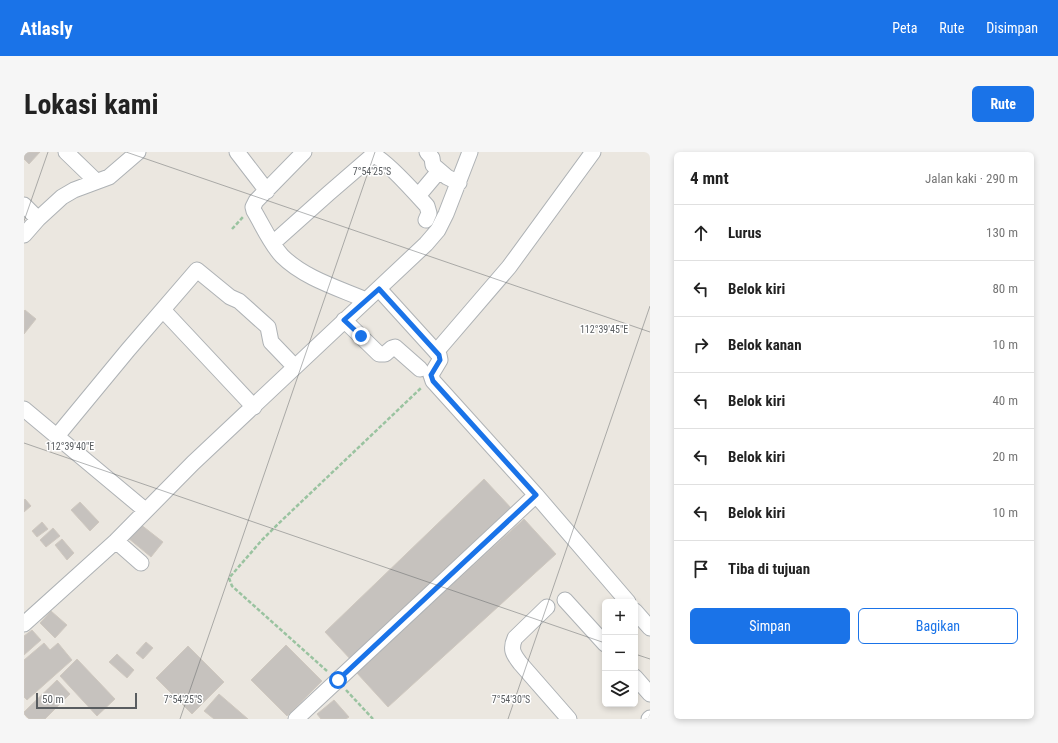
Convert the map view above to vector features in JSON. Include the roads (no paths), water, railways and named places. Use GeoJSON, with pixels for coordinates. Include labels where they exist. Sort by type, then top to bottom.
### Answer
{"type":"FeatureCollection","features":[{"type":"Feature","properties":{"kind":"street"},"geometry":{"type":"LineString","coordinates":[[66,152],[96,182]]}},
{"type":"Feature","properties":{"kind":"street"},"geometry":{"type":"LineString","coordinates":[[24,235],[38,219],[62,197],[74,190],[109,177],[138,152]]}},
{"type":"Feature","properties":{"kind":"street"},"geometry":{"type":"LineString","coordinates":[[237,152],[267,191]]}},
{"type":"Feature","properties":{"kind":"street"},"geometry":{"type":"LineString","coordinates":[[304,152],[256,201],[253,207],[273,243],[281,255],[291,264],[316,279],[366,300]]}},
{"type":"Feature","properties":{"kind":"street"},"geometry":{"type":"LineString","coordinates":[[415,152],[431,158],[458,183]]}},
{"type":"Feature","properties":{"kind":"street"},"geometry":{"type":"LineString","coordinates":[[24,624],[116,541],[145,510],[344,320],[422,248],[438,230],[470,152]]}},
{"type":"Feature","properties":{"kind":"street"},"geometry":{"type":"LineString","coordinates":[[436,352],[509,267],[593,152]]}},
{"type":"Feature","properties":{"kind":"street"},"geometry":{"type":"LineString","coordinates":[[273,243],[329,192],[373,155],[377,156],[391,169],[427,206],[429,216],[426,220]]}},
{"type":"Feature","properties":{"kind":"street"},"geometry":{"type":"LineString","coordinates":[[418,196],[431,158]]}},
{"type":"Feature","properties":{"kind":"street"},"geometry":{"type":"LineString","coordinates":[[24,205],[38,219]]}},
{"type":"Feature","properties":{"kind":"street"},"geometry":{"type":"LineString","coordinates":[[57,436],[197,270],[230,297],[239,301],[268,327],[271,342],[295,367]]}},
{"type":"Feature","properties":{"kind":"street"},"geometry":{"type":"LineString","coordinates":[[379,289],[440,358],[432,372],[425,373]]}},
{"type":"Feature","properties":{"kind":"street"},"geometry":{"type":"LineString","coordinates":[[164,310],[254,406]]}},
{"type":"Feature","properties":{"kind":"street"},"geometry":{"type":"LineString","coordinates":[[344,320],[379,354],[385,354],[395,347],[425,373],[536,495],[625,599]]}},
{"type":"Feature","properties":{"kind":"street"},"geometry":{"type":"LineString","coordinates":[[24,409],[145,510]]}},
{"type":"Feature","properties":{"kind":"street"},"geometry":{"type":"LineString","coordinates":[[296,719],[536,495]]}},
{"type":"Feature","properties":{"kind":"street"},"geometry":{"type":"LineString","coordinates":[[116,541],[141,563]]}},
{"type":"Feature","properties":{"kind":"street"},"geometry":{"type":"LineString","coordinates":[[565,600],[602,641]]}},
{"type":"Feature","properties":{"kind":"street"},"geometry":{"type":"LineString","coordinates":[[547,607],[515,638],[512,649],[520,663],[569,719]]}},
{"type":"Feature","properties":{"kind":"street"},"geometry":{"type":"LineString","coordinates":[[638,614],[650,628]]}},
{"type":"Feature","properties":{"kind":"street"},"geometry":{"type":"LineString","coordinates":[[638,680],[650,694]]}}]}
